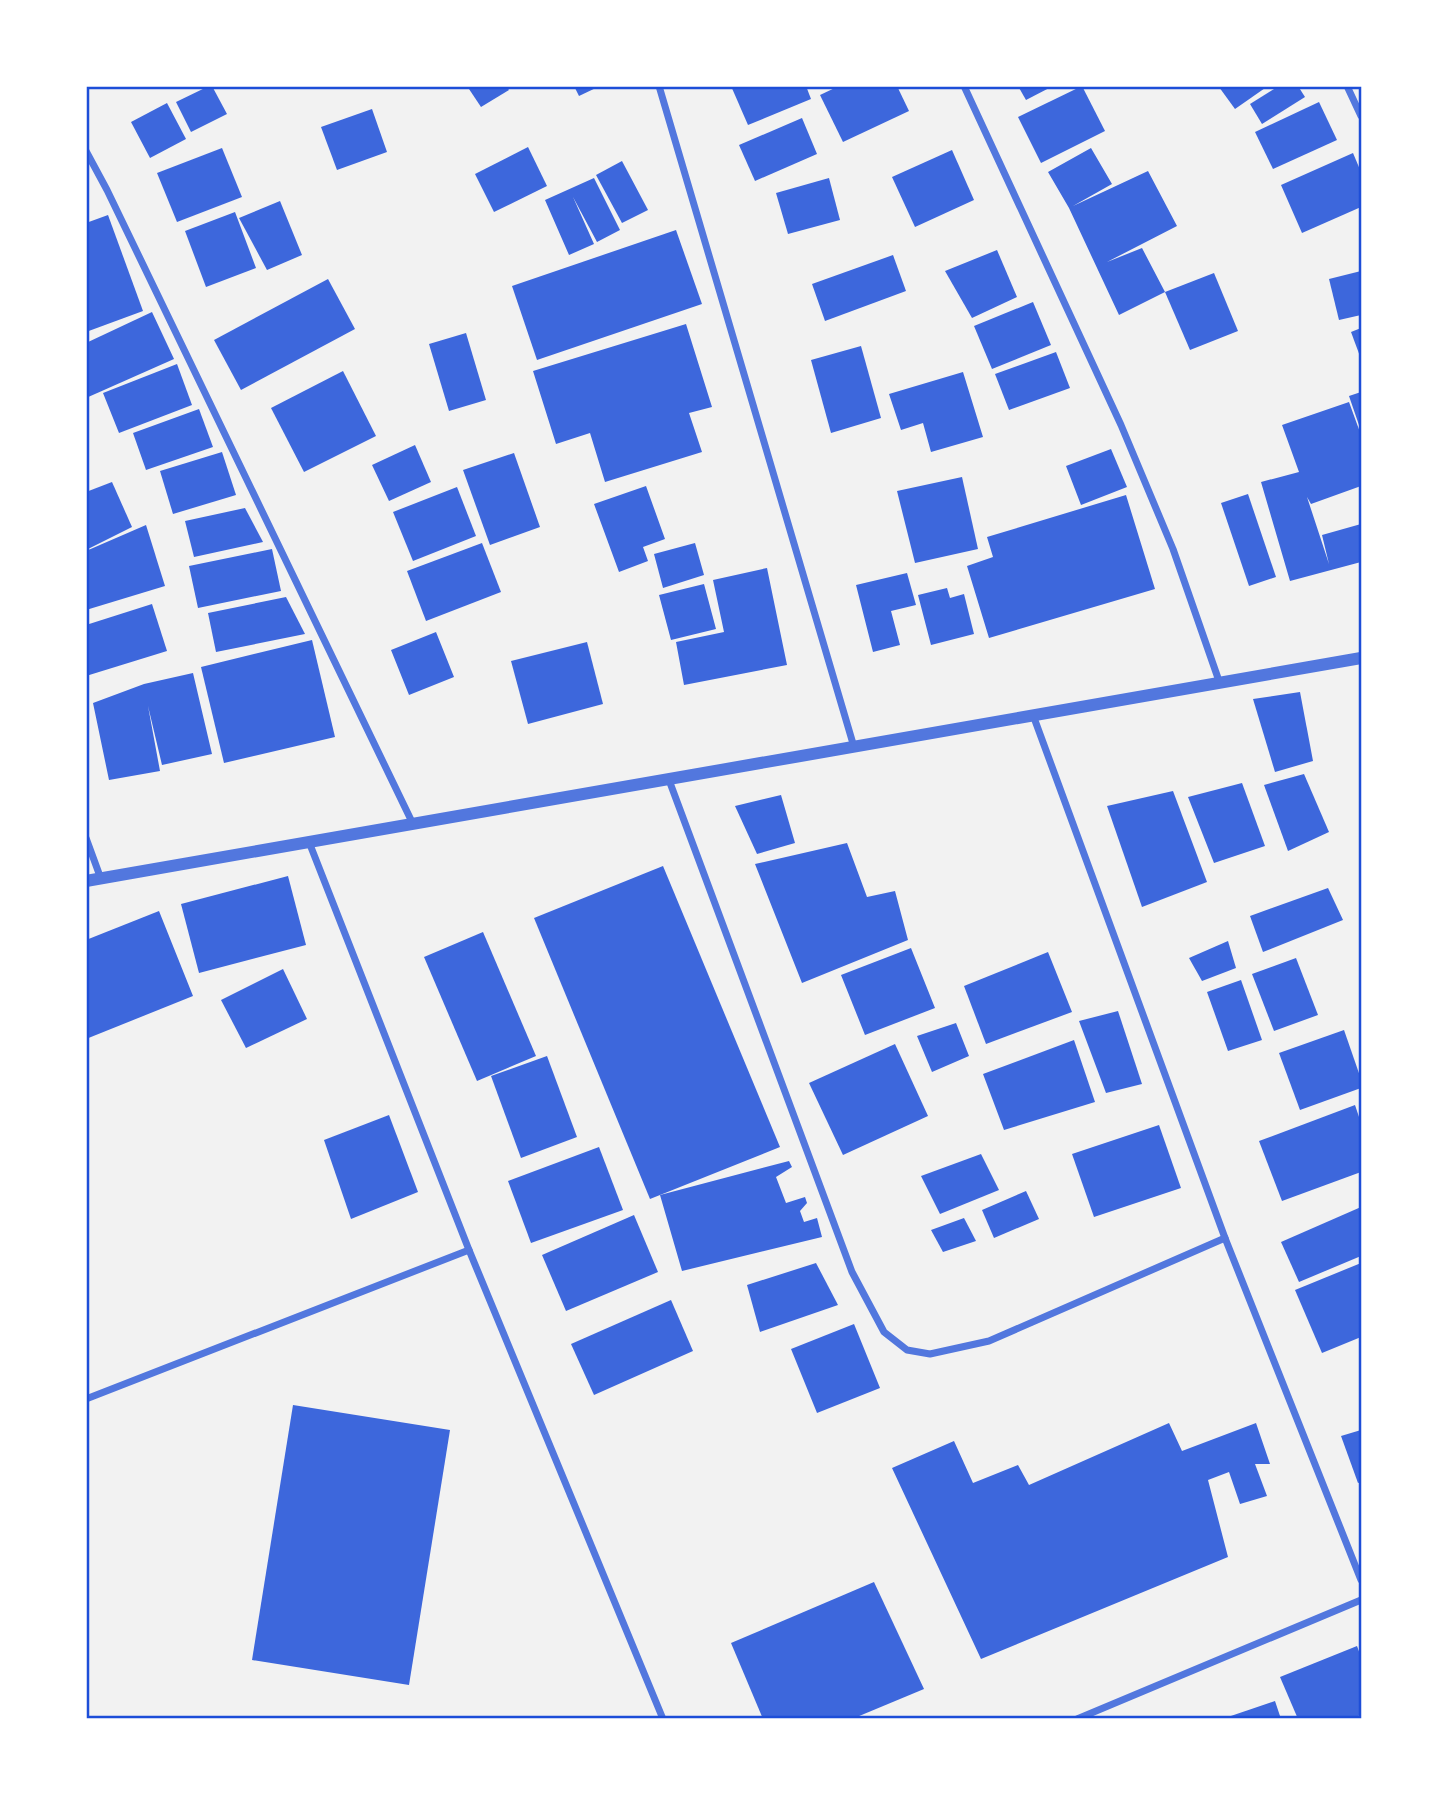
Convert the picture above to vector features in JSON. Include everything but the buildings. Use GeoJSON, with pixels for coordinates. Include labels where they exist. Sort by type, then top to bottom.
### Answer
{"type":"FeatureCollection","features":[{"type":"Feature","properties":{"kind":"street"},"geometry":{"type":"LineString","coordinates":[[659,86],[854,748]]}},
{"type":"Feature","properties":{"kind":"street"},"geometry":{"type":"LineString","coordinates":[[964,86],[1121,425],[1173,549],[1219,681]]}},
{"type":"Feature","properties":{"kind":"street"},"geometry":{"type":"LineString","coordinates":[[1347,86],[1361,116]]}},
{"type":"Feature","properties":{"kind":"street"},"geometry":{"type":"LineString","coordinates":[[86,151],[413,824]]}},
{"type":"Feature","properties":{"kind":"street"},"geometry":{"type":"LineString","coordinates":[[86,881],[1361,658]]}},
{"type":"Feature","properties":{"kind":"street"},"geometry":{"type":"LineString","coordinates":[[1033,714],[1225,1238],[1361,1580]]}},
{"type":"Feature","properties":{"kind":"street"},"geometry":{"type":"LineString","coordinates":[[669,780],[852,1272],[884,1332],[906,1350],[930,1354],[989,1341],[1225,1238]]}},
{"type":"Feature","properties":{"kind":"street"},"geometry":{"type":"LineString","coordinates":[[86,838],[101,878]]}},
{"type":"Feature","properties":{"kind":"street"},"geometry":{"type":"LineString","coordinates":[[309,842],[469,1250],[663,1719]]}},
{"type":"Feature","properties":{"kind":"street"},"geometry":{"type":"LineString","coordinates":[[86,1399],[469,1250]]}},
{"type":"Feature","properties":{"kind":"street"},"geometry":{"type":"LineString","coordinates":[[1077,1719],[1361,1600]]}}]}
